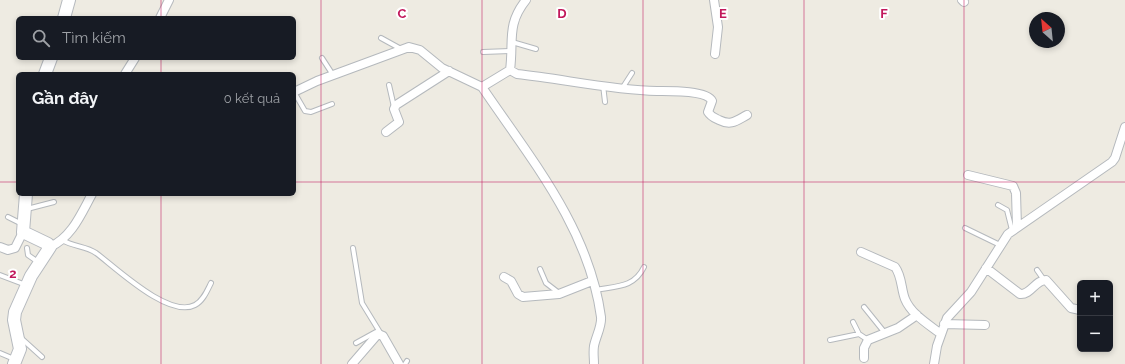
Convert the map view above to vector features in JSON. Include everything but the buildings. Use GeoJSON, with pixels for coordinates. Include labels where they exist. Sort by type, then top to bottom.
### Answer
{"type":"FeatureCollection","features":[{"type":"Feature","properties":{"kind":"street"},"geometry":{"type":"LineString","coordinates":[[65,16],[69,0]]}},
{"type":"Feature","properties":{"kind":"street"},"geometry":{"type":"LineString","coordinates":[[161,16],[170,0]]}},
{"type":"Feature","properties":{"kind":"street"},"geometry":{"type":"LineString","coordinates":[[510,70],[515,16],[526,0]]}},
{"type":"Feature","properties":{"kind":"street"},"geometry":{"type":"LineString","coordinates":[[714,0],[718,32],[715,54]]}},
{"type":"Feature","properties":{"kind":"street"},"geometry":{"type":"LineString","coordinates":[[296,91],[333,75],[409,47],[420,50],[449,72],[482,87],[555,192],[567,213],[592,281],[601,322],[593,348],[594,364]]}},
{"type":"Feature","properties":{"kind":"street"},"geometry":{"type":"LineString","coordinates":[[46,72],[50,60]]}},
{"type":"Feature","properties":{"kind":"street"},"geometry":{"type":"LineString","coordinates":[[126,72],[134,60]]}},
{"type":"Feature","properties":{"kind":"street"},"geometry":{"type":"LineString","coordinates":[[510,70],[517,74],[623,88],[678,91],[707,95],[712,101],[708,112],[711,116],[727,124],[731,124],[747,115]]}},
{"type":"Feature","properties":{"kind":"street"},"geometry":{"type":"LineString","coordinates":[[482,87],[510,70]]}},
{"type":"Feature","properties":{"kind":"street"},"geometry":{"type":"LineString","coordinates":[[386,132],[399,122],[394,107],[449,72]]}},
{"type":"Feature","properties":{"kind":"street"},"geometry":{"type":"LineString","coordinates":[[934,364],[944,324],[950,314],[971,292],[1000,245],[1014,229],[1112,162],[1115,158],[1125,127]]}},
{"type":"Feature","properties":{"kind":"street"},"geometry":{"type":"LineString","coordinates":[[968,175],[1013,186],[1016,193],[1014,229]]}},
{"type":"Feature","properties":{"kind":"street"},"geometry":{"type":"LineString","coordinates":[[0,247],[8,250],[15,248],[22,228],[26,196]]}},
{"type":"Feature","properties":{"kind":"street"},"geometry":{"type":"LineString","coordinates":[[15,362],[20,349],[14,320],[15,312],[27,285],[50,247],[62,240],[70,231],[91,196]]}},
{"type":"Feature","properties":{"kind":"street"},"geometry":{"type":"LineString","coordinates":[[22,228],[48,244],[50,247]]}},
{"type":"Feature","properties":{"kind":"street"},"geometry":{"type":"LineString","coordinates":[[861,252],[896,268],[905,298],[917,315],[941,334]]}},
{"type":"Feature","properties":{"kind":"street"},"geometry":{"type":"LineString","coordinates":[[986,268],[1020,294],[1026,293],[1044,280],[1050,282],[1071,308],[1077,309]]}},
{"type":"Feature","properties":{"kind":"street"},"geometry":{"type":"LineString","coordinates":[[504,277],[511,281],[518,294],[523,297],[559,294],[592,281]]}},
{"type":"Feature","properties":{"kind":"street"},"geometry":{"type":"LineString","coordinates":[[864,358],[864,348],[868,340],[898,328],[917,315]]}},
{"type":"Feature","properties":{"kind":"street"},"geometry":{"type":"LineString","coordinates":[[944,324],[985,325]]}},
{"type":"Feature","properties":{"kind":"street"},"geometry":{"type":"LineString","coordinates":[[352,364],[380,332],[404,363]]}},
{"type":"Feature","properties":{"kind":"lane"},"geometry":{"type":"LineString","coordinates":[[381,38],[402,49]]}},
{"type":"Feature","properties":{"kind":"lane"},"geometry":{"type":"LineString","coordinates":[[512,42],[536,49]]}},
{"type":"Feature","properties":{"kind":"lane"},"geometry":{"type":"LineString","coordinates":[[483,52],[511,51]]}},
{"type":"Feature","properties":{"kind":"lane"},"geometry":{"type":"LineString","coordinates":[[322,58],[333,75]]}},
{"type":"Feature","properties":{"kind":"lane"},"geometry":{"type":"LineString","coordinates":[[623,88],[632,73]]}},
{"type":"Feature","properties":{"kind":"lane"},"geometry":{"type":"LineString","coordinates":[[389,85],[394,107]]}},
{"type":"Feature","properties":{"kind":"lane"},"geometry":{"type":"LineString","coordinates":[[603,85],[605,102]]}},
{"type":"Feature","properties":{"kind":"lane"},"geometry":{"type":"LineString","coordinates":[[296,95],[305,111],[311,112],[332,104]]}},
{"type":"Feature","properties":{"kind":"lane"},"geometry":{"type":"LineString","coordinates":[[25,209],[54,202]]}},
{"type":"Feature","properties":{"kind":"lane"},"geometry":{"type":"LineString","coordinates":[[998,205],[1007,210],[1014,229]]}},
{"type":"Feature","properties":{"kind":"lane"},"geometry":{"type":"LineString","coordinates":[[8,217],[22,228]]}},
{"type":"Feature","properties":{"kind":"lane"},"geometry":{"type":"LineString","coordinates":[[965,228],[1000,245]]}},
{"type":"Feature","properties":{"kind":"lane"},"geometry":{"type":"LineString","coordinates":[[62,240],[76,247],[91,250],[147,293],[185,308],[193,306],[203,298],[211,283]]}},
{"type":"Feature","properties":{"kind":"lane"},"geometry":{"type":"LineString","coordinates":[[27,248],[28,255],[40,264]]}},
{"type":"Feature","properties":{"kind":"lane"},"geometry":{"type":"LineString","coordinates":[[353,248],[362,303],[380,332],[356,344]]}},
{"type":"Feature","properties":{"kind":"lane"},"geometry":{"type":"LineString","coordinates":[[594,290],[632,282],[640,276],[644,267]]}},
{"type":"Feature","properties":{"kind":"lane"},"geometry":{"type":"LineString","coordinates":[[540,269],[546,283],[559,294]]}},
{"type":"Feature","properties":{"kind":"lane"},"geometry":{"type":"LineString","coordinates":[[1038,270],[1044,280]]}},
{"type":"Feature","properties":{"kind":"lane"},"geometry":{"type":"LineString","coordinates":[[0,275],[27,285]]}},
{"type":"Feature","properties":{"kind":"lane"},"geometry":{"type":"LineString","coordinates":[[864,307],[885,333]]}},
{"type":"Feature","properties":{"kind":"lane"},"geometry":{"type":"LineString","coordinates":[[853,322],[859,334],[868,340]]}},
{"type":"Feature","properties":{"kind":"lane"},"geometry":{"type":"LineString","coordinates":[[830,340],[859,334]]}},
{"type":"Feature","properties":{"kind":"lane"},"geometry":{"type":"LineString","coordinates":[[17,335],[42,357]]}},
{"type":"Feature","properties":{"kind":"lane"},"geometry":{"type":"LineString","coordinates":[[0,353],[15,362]]}}]}
